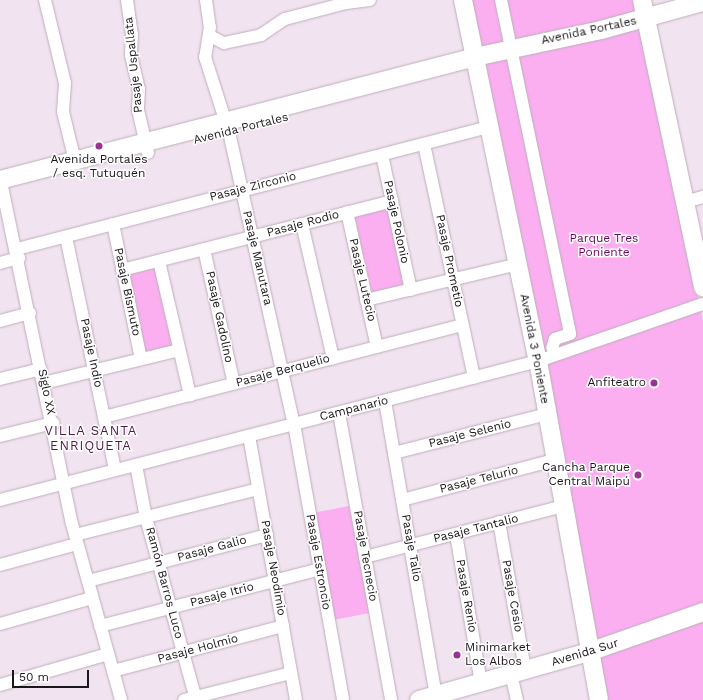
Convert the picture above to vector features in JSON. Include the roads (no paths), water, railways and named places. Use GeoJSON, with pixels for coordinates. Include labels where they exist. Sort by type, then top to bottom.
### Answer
{"type":"FeatureCollection","features":[{"type":"Feature","properties":{"kind":"main road","name":"Avenida 3 Poniente"},"geometry":{"type":"LineString","coordinates":[[463,0],[538,362],[589,652],[599,700]]}},
{"type":"Feature","properties":{"kind":"main road"},"geometry":{"type":"LineString","coordinates":[[642,0],[703,288]]}},
{"type":"Feature","properties":{"kind":"main road","name":"Avenida Portales"},"geometry":{"type":"LineString","coordinates":[[1,184],[226,127],[461,73],[471,66],[475,57],[512,48],[594,32],[703,2]]}},
{"type":"Feature","properties":{"kind":"main road","name":"Avenida Portales"},"geometry":{"type":"LineString","coordinates":[[1,184],[75,161],[147,148]]}},
{"type":"Feature","properties":{"kind":"main road","name":"Avenida Sur"},"geometry":{"type":"LineString","coordinates":[[419,700],[589,652],[703,612]]}},
{"type":"Feature","properties":{"kind":"street"},"geometry":{"type":"LineString","coordinates":[[45,0],[65,83],[63,112],[75,161]]}},
{"type":"Feature","properties":{"kind":"street","name":"Pasaje Uspallata"},"geometry":{"type":"LineString","coordinates":[[127,0],[132,34],[131,55],[139,89],[138,110],[147,148]]}},
{"type":"Feature","properties":{"kind":"street","name":"Pasaje Manutara"},"geometry":{"type":"LineString","coordinates":[[206,0],[210,36],[205,57],[226,127],[242,190],[294,424]]}},
{"type":"Feature","properties":{"kind":"street"},"geometry":{"type":"LineString","coordinates":[[210,36],[224,43],[261,35],[292,16],[346,3],[370,0]]}},
{"type":"Feature","properties":{"kind":"street"},"geometry":{"type":"LineString","coordinates":[[501,0],[570,334],[555,338],[552,348]]}},
{"type":"Feature","properties":{"kind":"street","name":"Pasaje Zirconio"},"geometry":{"type":"LineString","coordinates":[[0,263],[18,254],[66,236],[490,127]]}},
{"type":"Feature","properties":{"kind":"street","name":"Pasaje Prometio"},"geometry":{"type":"LineString","coordinates":[[424,144],[474,378]]}},
{"type":"Feature","properties":{"kind":"street","name":"Pasaje Polonio"},"geometry":{"type":"LineString","coordinates":[[382,155],[411,290]]}},
{"type":"Feature","properties":{"kind":"street","name":"Siglo XX"},"geometry":{"type":"LineString","coordinates":[[1,184],[18,254],[76,539],[121,700]]}},
{"type":"Feature","properties":{"kind":"street"},"geometry":{"type":"LineString","coordinates":[[685,202],[703,197]]}},
{"type":"Feature","properties":{"kind":"street","name":"Pasaje Rodio"},"geometry":{"type":"LineString","coordinates":[[122,270],[392,201]]}},
{"type":"Feature","properties":{"kind":"street","name":"Pasaje Lutecio"},"geometry":{"type":"LineString","coordinates":[[347,212],[377,347]]}},
{"type":"Feature","properties":{"kind":"street","name":"Pasaje Bismuto"},"geometry":{"type":"LineString","coordinates":[[113,224],[140,359]]}},
{"type":"Feature","properties":{"kind":"street"},"geometry":{"type":"LineString","coordinates":[[302,224],[333,358]]}},
{"type":"Feature","properties":{"kind":"street","name":"Pasaje Indio"},"geometry":{"type":"LineString","coordinates":[[66,236],[115,470]]}},
{"type":"Feature","properties":{"kind":"street","name":"Pasaje Gadolino"},"geometry":{"type":"LineString","coordinates":[[204,249],[234,384]]}},
{"type":"Feature","properties":{"kind":"street"},"geometry":{"type":"LineString","coordinates":[[159,261],[190,395]]}},
{"type":"Feature","properties":{"kind":"street"},"geometry":{"type":"LineString","coordinates":[[366,300],[518,264]]}},
{"type":"Feature","properties":{"kind":"street","name":"Campanario"},"geometry":{"type":"LineString","coordinates":[[0,500],[538,362],[703,304]]}},
{"type":"Feature","properties":{"kind":"street"},"geometry":{"type":"LineString","coordinates":[[0,321],[30,313]]}},
{"type":"Feature","properties":{"kind":"street","name":"Pasaje Berquelio"},"geometry":{"type":"LineString","coordinates":[[104,417],[462,325]]}},
{"type":"Feature","properties":{"kind":"street"},"geometry":{"type":"LineString","coordinates":[[44,383],[179,350]]}},
{"type":"Feature","properties":{"kind":"street"},"geometry":{"type":"LineString","coordinates":[[0,379],[41,368]]}},
{"type":"Feature","properties":{"kind":"street","name":"Pasaje Talio"},"geometry":{"type":"LineString","coordinates":[[385,401],[436,695]]}},
{"type":"Feature","properties":{"kind":"street","name":"Pasaje Tecnecio"},"geometry":{"type":"LineString","coordinates":[[339,413],[391,700]]}},
{"type":"Feature","properties":{"kind":"street","name":"Pasaje Selenio"},"geometry":{"type":"LineString","coordinates":[[394,453],[547,414]]}},
{"type":"Feature","properties":{"kind":"street"},"geometry":{"type":"LineString","coordinates":[[0,436],[52,423]]}},
{"type":"Feature","properties":{"kind":"street","name":"Pasaje Estroncio"},"geometry":{"type":"LineString","coordinates":[[294,424],[343,700]]}},
{"type":"Feature","properties":{"kind":"street","name":"Pasaje Neodimio"},"geometry":{"type":"LineString","coordinates":[[249,436],[296,700]]}},
{"type":"Feature","properties":{"kind":"street","name":"Pasaje Telurio"},"geometry":{"type":"LineString","coordinates":[[402,500],[556,460]]}},
{"type":"Feature","properties":{"kind":"street","name":"Ramón Barros Luco"},"geometry":{"type":"LineString","coordinates":[[136,465],[146,518],[183,653],[192,699]]}},
{"type":"Feature","properties":{"kind":"street"},"geometry":{"type":"LineString","coordinates":[[0,565],[76,539],[146,518],[258,489]]}},
{"type":"Feature","properties":{"kind":"street","name":"Pasaje Tantalio"},"geometry":{"type":"LineString","coordinates":[[365,557],[564,506]]}},
{"type":"Feature","properties":{"kind":"street","name":"Pasaje Cesio"},"geometry":{"type":"LineString","coordinates":[[499,522],[518,672],[517,700]]}},
{"type":"Feature","properties":{"kind":"street","name":"Pasaje Renio"},"geometry":{"type":"LineString","coordinates":[[456,534],[481,683]]}},
{"type":"Feature","properties":{"kind":"street","name":"Pasaje Galio"},"geometry":{"type":"LineString","coordinates":[[88,582],[267,535]]}},
{"type":"Feature","properties":{"kind":"street","name":"Pasaje Itrio"},"geometry":{"type":"LineString","coordinates":[[100,626],[320,569]]}},
{"type":"Feature","properties":{"kind":"street"},"geometry":{"type":"LineString","coordinates":[[0,624],[92,598]]}},
{"type":"Feature","properties":{"kind":"street","name":"Pasaje Holmio"},"geometry":{"type":"LineString","coordinates":[[113,671],[283,626]]}},
{"type":"Feature","properties":{"kind":"street"},"geometry":{"type":"LineString","coordinates":[[0,685],[108,654]]}},
{"type":"Feature","properties":{"kind":"street"},"geometry":{"type":"LineString","coordinates":[[192,699],[291,673]]}},
{"type":"Feature","properties":{"kind":"place","name":"Avenida Portales / esq. Tutuquén"},"geometry":{"type":"Point","coordinates":[99,146]}},
{"type":"Feature","properties":{"kind":"place","name":"Anfiteatro"},"geometry":{"type":"Point","coordinates":[654,383]}},
{"type":"Feature","properties":{"kind":"place","name":"Cancha Parque Central Maipú"},"geometry":{"type":"Point","coordinates":[638,475]}},
{"type":"Feature","properties":{"kind":"place","name":"Minimarket Los Albos"},"geometry":{"type":"Point","coordinates":[457,655]}},
{"type":"Feature","properties":{"kind":"district","name":"VILLA SANTA ENRIQUETA"},"geometry":{"type":"Point","coordinates":[91,440]}},
{"type":"Feature","properties":{"kind":"park label","name":"Parque Tres Poniente"},"geometry":{"type":"Point","coordinates":[604,246]}}]}
